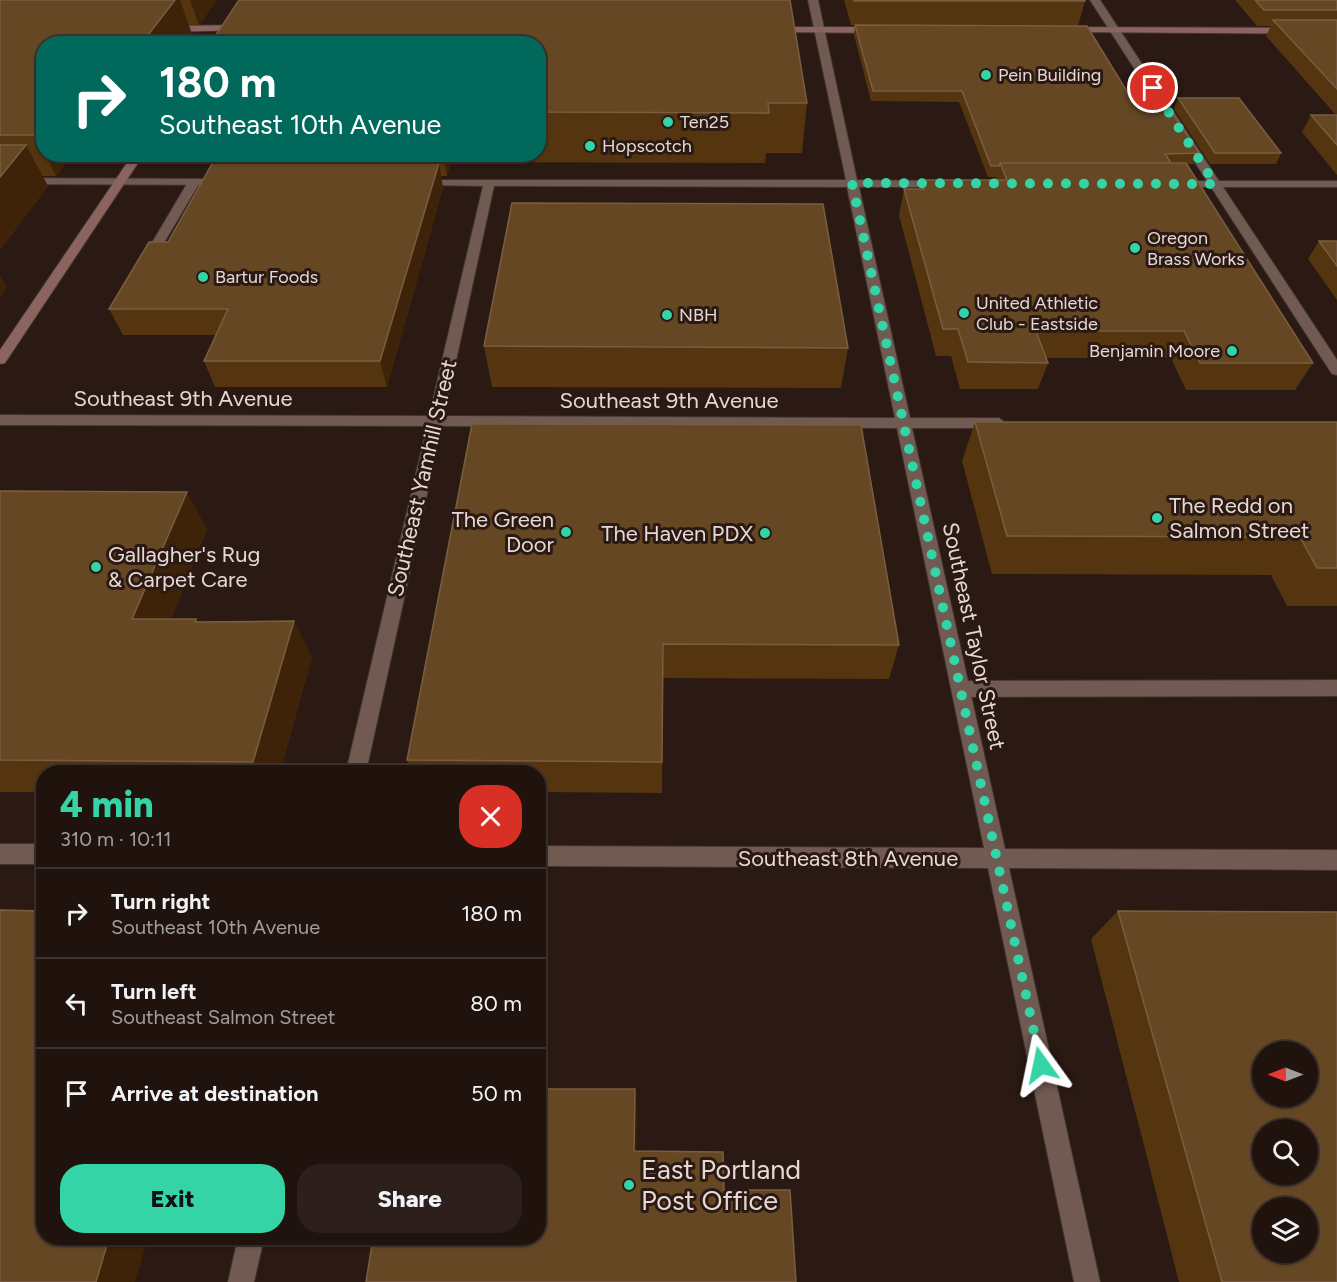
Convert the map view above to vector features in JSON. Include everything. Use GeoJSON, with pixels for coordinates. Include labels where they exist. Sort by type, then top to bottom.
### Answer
{"type":"FeatureCollection","features":[{"type":"Feature","properties":{"kind":"main road"},"geometry":{"type":"LineString","coordinates":[[220,36],[231,18]]}},
{"type":"Feature","properties":{"kind":"main road"},"geometry":{"type":"LineString","coordinates":[[161,29],[261,28]]}},
{"type":"Feature","properties":{"kind":"main road"},"geometry":{"type":"LineString","coordinates":[[764,30],[890,30]]}},
{"type":"Feature","properties":{"kind":"main road"},"geometry":{"type":"LineString","coordinates":[[1056,30],[1337,30]]}},
{"type":"Feature","properties":{"kind":"main road"},"geometry":{"type":"LineString","coordinates":[[0,360],[134,162]]}},
{"type":"Feature","properties":{"kind":"street","name":"Southeast Taylor Street"},"geometry":{"type":"LineString","coordinates":[[813,0],[1088,1282]]}},
{"type":"Feature","properties":{"kind":"street"},"geometry":{"type":"LineString","coordinates":[[1095,0],[1337,371]]}},
{"type":"Feature","properties":{"kind":"street"},"geometry":{"type":"LineString","coordinates":[[0,182],[242,182]]}},
{"type":"Feature","properties":{"kind":"street"},"geometry":{"type":"LineString","coordinates":[[145,264],[194,182]]}},
{"type":"Feature","properties":{"kind":"street"},"geometry":{"type":"LineString","coordinates":[[406,182],[959,184]]}},
{"type":"Feature","properties":{"kind":"street","name":"Southeast Yamhill Street"},"geometry":{"type":"LineString","coordinates":[[358,765],[489,183]]}},
{"type":"Feature","properties":{"kind":"street"},"geometry":{"type":"LineString","coordinates":[[1161,184],[1337,184]]}},
{"type":"Feature","properties":{"kind":"street","name":"Southeast 9th Avenue"},"geometry":{"type":"LineString","coordinates":[[0,420],[1010,423]]}},
{"type":"Feature","properties":{"kind":"street"},"geometry":{"type":"LineString","coordinates":[[961,689],[1337,688]]}},
{"type":"Feature","properties":{"kind":"street"},"geometry":{"type":"LineString","coordinates":[[0,854],[36,854]]}},
{"type":"Feature","properties":{"kind":"street","name":"Southeast 8th Avenue"},"geometry":{"type":"LineString","coordinates":[[546,856],[1337,860]]}},
{"type":"Feature","properties":{"kind":"street"},"geometry":{"type":"LineString","coordinates":[[241,1282],[249,1245]]}},
{"type":"Feature","properties":{"kind":"building"},"geometry":{"type":"Polygon","coordinates":[[[0,0],[175,0],[147,36],[36,36],[36,133],[34,135],[0,135],[0,0]]]}},
{"type":"Feature","properties":{"kind":"building"},"geometry":{"type":"Polygon","coordinates":[[[239,0],[790,0],[807,103],[768,103],[769,113],[546,112],[546,36],[215,36],[239,0]]]}},
{"type":"Feature","properties":{"kind":"building"},"geometry":{"type":"Polygon","coordinates":[[[1085,0],[1085,1],[854,1],[1085,0]]]}},
{"type":"Feature","properties":{"kind":"building"},"geometry":{"type":"Polygon","coordinates":[[[1255,0],[1337,0],[1337,10],[1264,10],[1255,0]]]}},
{"type":"Feature","properties":{"kind":"building"},"geometry":{"type":"Polygon","coordinates":[[[1273,20],[1337,20],[1337,89],[1273,20]]]}},
{"type":"Feature","properties":{"kind":"building"},"geometry":{"type":"Polygon","coordinates":[[[855,25],[1087,26],[1131,98],[1162,98],[1199,153],[1165,154],[1171,163],[1000,163],[999,166],[991,166],[962,91],[873,91],[855,25]]]}},
{"type":"Feature","properties":{"kind":"building"},"geometry":{"type":"Polygon","coordinates":[[[1178,98],[1239,98],[1281,153],[1215,153],[1178,98]]]}},
{"type":"Feature","properties":{"kind":"building"},"geometry":{"type":"Polygon","coordinates":[[[1311,115],[1337,115],[1337,145],[1311,115]]]}},
{"type":"Feature","properties":{"kind":"building"},"geometry":{"type":"Polygon","coordinates":[[[0,145],[26,145],[0,177],[0,145]]]}},
{"type":"Feature","properties":{"kind":"building"},"geometry":{"type":"Polygon","coordinates":[[[213,162],[439,163],[380,361],[204,361],[228,309],[109,309],[149,242],[168,242],[213,162]]]}},
{"type":"Feature","properties":{"kind":"building"},"geometry":{"type":"Polygon","coordinates":[[[1000,163],[1186,163],[1313,363],[1200,363],[1184,331],[1036,331],[1048,363],[968,362],[958,329],[943,329],[904,189],[924,189],[921,180],[1007,180],[1000,163]]]}},
{"type":"Feature","properties":{"kind":"building","name":"NBH"},"geometry":{"type":"Polygon","coordinates":[[[512,203],[823,204],[848,348],[484,346],[512,203]]]}},
{"type":"Feature","properties":{"kind":"building"},"geometry":{"type":"Polygon","coordinates":[[[1319,241],[1337,241],[1337,266],[1319,241]]]}},
{"type":"Feature","properties":{"kind":"building","name":"The Redd on Salmon Street"},"geometry":{"type":"Polygon","coordinates":[[[975,422],[1337,422],[1337,568],[1317,568],[1300,537],[1007,536],[975,422]]]}},
{"type":"Feature","properties":{"kind":"building"},"geometry":{"type":"Polygon","coordinates":[[[472,424],[861,425],[899,645],[663,644],[662,762],[407,760],[472,424]]]}},
{"type":"Feature","properties":{"kind":"building"},"geometry":{"type":"Polygon","coordinates":[[[0,491],[187,492],[132,619],[196,619],[195,622],[294,621],[253,762],[0,760],[0,491]]]}},
{"type":"Feature","properties":{"kind":"building"},"geometry":{"type":"Polygon","coordinates":[[[0,910],[36,911],[36,1245],[107,1245],[96,1282],[0,1282],[0,910]]]}},
{"type":"Feature","properties":{"kind":"building"},"geometry":{"type":"Polygon","coordinates":[[[1118,911],[1337,912],[1337,1282],[1222,1282],[1118,911]]]}},
{"type":"Feature","properties":{"kind":"building","name":"East Portland Post Office"},"geometry":{"type":"Polygon","coordinates":[[[546,1089],[635,1089],[634,1151],[723,1152],[724,1190],[790,1190],[796,1282],[366,1282],[372,1245],[546,1245],[546,1089]]]}},
{"type":"Feature","properties":{"kind":"place","name":"Pein Building"},"geometry":{"type":"Point","coordinates":[986,75]}},
{"type":"Feature","properties":{"kind":"place","name":"Ten25"},"geometry":{"type":"Point","coordinates":[668,122]}},
{"type":"Feature","properties":{"kind":"place","name":"Hopscotch"},"geometry":{"type":"Point","coordinates":[590,146]}},
{"type":"Feature","properties":{"kind":"place","name":"Oregon Brass Works"},"geometry":{"type":"Point","coordinates":[1135,248]}},
{"type":"Feature","properties":{"kind":"place","name":"Bartur Foods"},"geometry":{"type":"Point","coordinates":[203,277]}},
{"type":"Feature","properties":{"kind":"place","name":"United Athletic Club - Eastside"},"geometry":{"type":"Point","coordinates":[964,313]}},
{"type":"Feature","properties":{"kind":"place","name":"NBH"},"geometry":{"type":"Point","coordinates":[667,315]}},
{"type":"Feature","properties":{"kind":"place","name":"Benjamin Moore"},"geometry":{"type":"Point","coordinates":[1232,351]}},
{"type":"Feature","properties":{"kind":"place","name":"The Redd on Salmon Street"},"geometry":{"type":"Point","coordinates":[1157,518]}},
{"type":"Feature","properties":{"kind":"place","name":"The Green Door"},"geometry":{"type":"Point","coordinates":[566,532]}},
{"type":"Feature","properties":{"kind":"place","name":"The Haven PDX"},"geometry":{"type":"Point","coordinates":[765,533]}},
{"type":"Feature","properties":{"kind":"place","name":"Gallagher's Rug & Carpet Care"},"geometry":{"type":"Point","coordinates":[96,567]}},
{"type":"Feature","properties":{"kind":"place","name":"East Portland Post Office"},"geometry":{"type":"Point","coordinates":[629,1185]}},
{"type":"Feature","properties":{"kind":"route"},"geometry":{"type":"LineString","coordinates":[[1041,1065],[852,183],[1215,184],[1153,88]]}}]}
